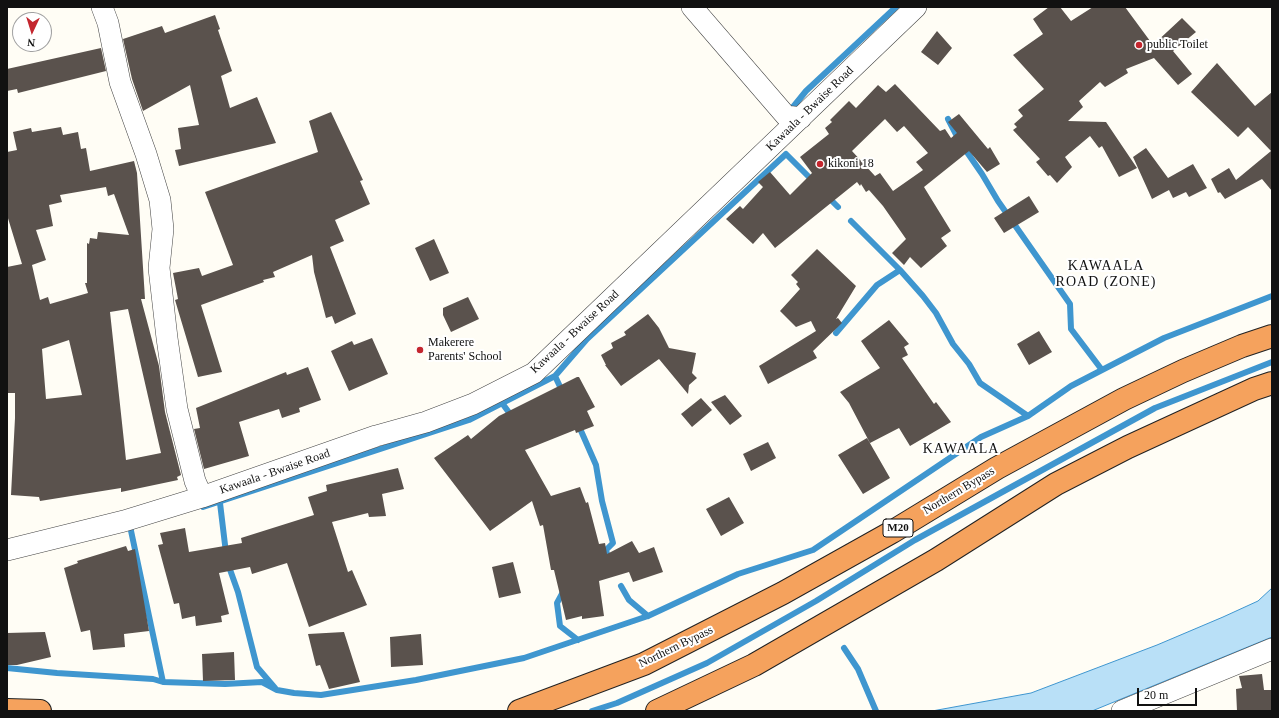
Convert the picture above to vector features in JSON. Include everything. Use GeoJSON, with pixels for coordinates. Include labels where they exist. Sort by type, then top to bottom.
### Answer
{"type":"FeatureCollection","features":[{"type":"Feature","properties":{"kind":"highway","name":"Northern Bypass"},"geometry":{"type":"LineString","coordinates":[[519,711],[644,664],[790,589],[892,532],[997,468],[1124,399],[1183,371],[1242,346],[1272,336]]}},
{"type":"Feature","properties":{"kind":"highway"},"geometry":{"type":"LineString","coordinates":[[657,711],[754,665],[936,560],[1056,484],[1128,447],[1254,389],[1272,383]]}},
{"type":"Feature","properties":{"kind":"highway"},"geometry":{"type":"LineString","coordinates":[[7,710],[40,711]]}},
{"type":"Feature","properties":{"kind":"street"},"geometry":{"type":"LineString","coordinates":[[102,7],[108,23],[120,82],[146,154],[160,200],[163,229],[159,268],[168,346],[177,409],[195,481],[202,497]]}},
{"type":"Feature","properties":{"kind":"street"},"geometry":{"type":"LineString","coordinates":[[692,7],[786,116],[801,118]]}},
{"type":"Feature","properties":{"kind":"street","name":"Kawaala - Bwaise Road"},"geometry":{"type":"LineString","coordinates":[[7,550],[124,521],[202,497],[376,436],[426,422],[473,404],[534,373],[916,7]]}},
{"type":"Feature","properties":{"kind":"street"},"geometry":{"type":"LineString","coordinates":[[1122,711],[1272,649]]}},
{"type":"Feature","properties":{"kind":"water"},"geometry":{"type":"Polygon","coordinates":[[[1272,588],[1272,637],[1092,711],[932,711],[1031,693],[1157,645],[1223,617],[1258,601],[1272,588]]]}},
{"type":"Feature","properties":{"kind":"building"},"geometry":{"type":"Polygon","coordinates":[[[1049,7],[1060,7],[1071,21],[1093,7],[1125,7],[1153,45],[1182,18],[1196,32],[1173,51],[1192,74],[1178,85],[1154,58],[1126,69],[1128,73],[1105,87],[1100,82],[1079,101],[1083,107],[1068,121],[1106,122],[1137,168],[1119,177],[1102,146],[1099,148],[1090,136],[1065,157],[1072,167],[1057,183],[1050,175],[1048,176],[1036,162],[1040,159],[1013,130],[1017,127],[1014,124],[1023,116],[1018,110],[1044,89],[1013,55],[1043,34],[1033,19],[1049,7]]]}},
{"type":"Feature","properties":{"kind":"building"},"geometry":{"type":"Polygon","coordinates":[[[215,15],[220,29],[218,30],[232,71],[221,76],[230,108],[257,97],[276,143],[179,166],[175,150],[181,149],[178,128],[199,125],[190,85],[143,111],[132,79],[123,39],[162,26],[165,33],[215,15]]]}},
{"type":"Feature","properties":{"kind":"building"},"geometry":{"type":"Polygon","coordinates":[[[937,31],[952,48],[938,65],[921,52],[937,31]]]}},
{"type":"Feature","properties":{"kind":"building"},"geometry":{"type":"Polygon","coordinates":[[[101,48],[106,71],[18,93],[17,89],[7,91],[7,69],[101,48]]]}},
{"type":"Feature","properties":{"kind":"building"},"geometry":{"type":"Polygon","coordinates":[[[1217,63],[1255,106],[1272,92],[1272,191],[1262,179],[1225,199],[1220,192],[1218,193],[1211,179],[1229,168],[1236,180],[1271,151],[1248,127],[1238,137],[1191,92],[1217,63]]]}},
{"type":"Feature","properties":{"kind":"building"},"geometry":{"type":"Polygon","coordinates":[[[895,84],[940,131],[945,129],[951,138],[957,133],[948,122],[959,114],[988,149],[990,147],[1000,164],[987,172],[969,151],[924,187],[951,231],[941,238],[947,246],[921,268],[910,257],[904,265],[892,253],[906,239],[883,206],[869,190],[866,192],[861,184],[860,186],[857,182],[775,248],[763,233],[753,244],[726,219],[740,206],[743,209],[763,187],[758,182],[770,172],[790,195],[812,173],[800,157],[829,134],[825,128],[832,122],[830,120],[849,101],[856,108],[878,85],[886,92],[895,84]],[[885,119],[852,151],[875,176],[880,173],[893,191],[923,170],[916,162],[928,153],[904,126],[897,132],[885,119]]]}},
{"type":"Feature","properties":{"kind":"building"},"geometry":{"type":"Polygon","coordinates":[[[331,112],[363,180],[360,181],[370,204],[335,220],[344,241],[330,247],[356,314],[335,324],[332,316],[326,318],[314,272],[312,255],[273,272],[275,277],[263,280],[264,282],[201,305],[222,372],[198,377],[175,300],[178,299],[173,273],[199,268],[202,276],[233,265],[205,192],[318,152],[309,121],[331,112]]]}},
{"type":"Feature","properties":{"kind":"building"},"geometry":{"type":"Polygon","coordinates":[[[61,127],[63,135],[78,132],[81,149],[86,148],[90,171],[134,161],[137,173],[145,299],[141,299],[159,366],[165,412],[181,475],[177,477],[178,480],[121,492],[121,488],[40,501],[39,497],[11,495],[15,393],[7,393],[7,267],[22,264],[7,215],[7,152],[17,150],[13,132],[31,128],[32,132],[61,127]],[[106,187],[60,195],[62,202],[49,205],[53,226],[36,230],[46,260],[32,265],[40,300],[48,297],[50,304],[88,293],[85,283],[87,283],[87,243],[89,244],[90,238],[97,239],[98,232],[129,235],[114,194],[108,196],[106,187]],[[128,309],[110,312],[126,460],[161,453],[128,309]],[[69,340],[42,349],[46,399],[82,395],[69,340]]]}},
{"type":"Feature","properties":{"kind":"building"},"geometry":{"type":"Polygon","coordinates":[[[1146,148],[1168,178],[1193,164],[1207,188],[1189,197],[1186,192],[1173,198],[1169,190],[1152,199],[1133,157],[1146,148]]]}},
{"type":"Feature","properties":{"kind":"building"},"geometry":{"type":"Polygon","coordinates":[[[1029,196],[1039,212],[1004,233],[994,218],[1029,196]]]}},
{"type":"Feature","properties":{"kind":"building"},"geometry":{"type":"Polygon","coordinates":[[[434,239],[449,273],[430,281],[415,248],[434,239]]]}},
{"type":"Feature","properties":{"kind":"building"},"geometry":{"type":"Polygon","coordinates":[[[817,249],[856,286],[836,319],[838,318],[842,323],[813,351],[817,358],[768,384],[759,366],[816,331],[811,321],[796,327],[780,311],[800,289],[796,284],[798,282],[791,275],[817,249]]]}},
{"type":"Feature","properties":{"kind":"building"},"geometry":{"type":"Polygon","coordinates":[[[468,297],[479,319],[451,332],[443,315],[443,308],[468,297]]]}},
{"type":"Feature","properties":{"kind":"building"},"geometry":{"type":"Polygon","coordinates":[[[648,314],[659,328],[669,348],[696,353],[692,373],[697,378],[689,385],[688,394],[659,359],[621,386],[605,365],[601,355],[613,348],[611,343],[626,335],[624,332],[648,314]]]}},
{"type":"Feature","properties":{"kind":"building"},"geometry":{"type":"Polygon","coordinates":[[[889,320],[909,344],[904,347],[908,355],[902,358],[934,404],[936,402],[951,422],[910,446],[899,428],[870,443],[849,403],[840,392],[880,368],[861,341],[889,320]]]}},
{"type":"Feature","properties":{"kind":"building"},"geometry":{"type":"Polygon","coordinates":[[[1039,331],[1052,352],[1029,365],[1017,344],[1039,331]]]}},
{"type":"Feature","properties":{"kind":"building"},"geometry":{"type":"Polygon","coordinates":[[[372,338],[388,374],[349,391],[331,351],[352,341],[354,345],[372,338]]]}},
{"type":"Feature","properties":{"kind":"building"},"geometry":{"type":"Polygon","coordinates":[[[308,367],[321,400],[299,408],[300,412],[282,418],[279,409],[239,422],[249,456],[204,469],[194,429],[200,428],[196,408],[286,372],[287,375],[308,367]]]}},
{"type":"Feature","properties":{"kind":"building"},"geometry":{"type":"Polygon","coordinates":[[[579,377],[595,407],[587,411],[594,426],[576,433],[575,430],[525,450],[551,496],[580,487],[586,503],[588,502],[599,544],[605,543],[607,554],[632,541],[639,553],[654,547],[663,572],[633,582],[629,572],[599,581],[604,616],[582,619],[582,616],[566,620],[554,570],[551,570],[543,525],[540,526],[532,501],[490,531],[434,458],[468,435],[471,439],[499,416],[579,377]]]}},
{"type":"Feature","properties":{"kind":"building"},"geometry":{"type":"Polygon","coordinates":[[[725,395],[742,416],[730,425],[711,402],[725,395]]]}},
{"type":"Feature","properties":{"kind":"building"},"geometry":{"type":"Polygon","coordinates":[[[701,398],[712,410],[692,427],[681,414],[701,398]]]}},
{"type":"Feature","properties":{"kind":"building"},"geometry":{"type":"Polygon","coordinates":[[[867,438],[890,478],[863,494],[838,455],[867,438]]]}},
{"type":"Feature","properties":{"kind":"building"},"geometry":{"type":"Polygon","coordinates":[[[768,442],[776,458],[751,471],[743,454],[768,442]]]}},
{"type":"Feature","properties":{"kind":"building"},"geometry":{"type":"Polygon","coordinates":[[[398,468],[404,489],[382,494],[386,516],[369,517],[368,513],[332,522],[348,572],[352,570],[367,605],[309,627],[287,563],[252,574],[250,567],[219,573],[229,614],[221,616],[222,622],[196,626],[195,616],[182,619],[179,603],[174,604],[158,545],[163,544],[160,533],[185,528],[189,552],[242,543],[241,538],[314,515],[308,497],[327,491],[326,485],[398,468]]]}},
{"type":"Feature","properties":{"kind":"building"},"geometry":{"type":"Polygon","coordinates":[[[729,497],[744,523],[721,536],[706,509],[729,497]]]}},
{"type":"Feature","properties":{"kind":"building"},"geometry":{"type":"Polygon","coordinates":[[[126,546],[128,551],[135,549],[149,631],[124,634],[125,647],[93,650],[90,630],[81,632],[64,568],[78,563],[77,561],[126,546]]]}},
{"type":"Feature","properties":{"kind":"building"},"geometry":{"type":"Polygon","coordinates":[[[513,562],[521,593],[499,598],[492,567],[513,562]]]}},
{"type":"Feature","properties":{"kind":"building"},"geometry":{"type":"Polygon","coordinates":[[[45,632],[51,657],[17,665],[7,665],[7,633],[45,632]]]}},
{"type":"Feature","properties":{"kind":"building"},"geometry":{"type":"Polygon","coordinates":[[[344,632],[360,682],[329,689],[320,665],[316,666],[308,634],[344,632]]]}},
{"type":"Feature","properties":{"kind":"building"},"geometry":{"type":"Polygon","coordinates":[[[421,634],[423,665],[391,667],[390,637],[421,634]]]}},
{"type":"Feature","properties":{"kind":"building"},"geometry":{"type":"Polygon","coordinates":[[[234,652],[235,680],[203,681],[202,654],[234,652]]]}},
{"type":"Feature","properties":{"kind":"building"},"geometry":{"type":"Polygon","coordinates":[[[1262,674],[1264,690],[1272,690],[1272,710],[1237,711],[1236,689],[1242,688],[1239,676],[1262,674]]]}},
{"type":"Feature","properties":{"kind":"waterway"},"geometry":{"type":"LineString","coordinates":[[789,112],[806,91],[896,7]]}},
{"type":"Feature","properties":{"kind":"waterway"},"geometry":{"type":"LineString","coordinates":[[948,119],[960,142],[998,201],[1070,304],[1071,329],[1102,370]]}},
{"type":"Feature","properties":{"kind":"waterway"},"geometry":{"type":"LineString","coordinates":[[203,507],[469,420],[555,376],[587,339],[786,154],[813,181]]}},
{"type":"Feature","properties":{"kind":"waterway"},"geometry":{"type":"LineString","coordinates":[[828,197],[838,207]]}},
{"type":"Feature","properties":{"kind":"waterway"},"geometry":{"type":"LineString","coordinates":[[851,221],[900,270],[923,296],[936,313],[953,344],[969,364],[980,383],[1028,416]]}},
{"type":"Feature","properties":{"kind":"waterway"},"geometry":{"type":"LineString","coordinates":[[836,333],[877,285],[900,270]]}},
{"type":"Feature","properties":{"kind":"waterway"},"geometry":{"type":"LineString","coordinates":[[7,668],[57,673],[153,679],[163,682],[225,684],[262,682],[277,690],[321,695],[416,680],[524,658],[648,616],[738,574],[813,550],[981,437],[1028,416],[1071,386],[1164,338],[1272,296]]}},
{"type":"Feature","properties":{"kind":"waterway"},"geometry":{"type":"LineString","coordinates":[[592,711],[617,703],[707,663],[816,601],[915,540],[1155,408],[1272,362]]}},
{"type":"Feature","properties":{"kind":"waterway"},"geometry":{"type":"LineString","coordinates":[[555,376],[563,393]]}},
{"type":"Feature","properties":{"kind":"waterway"},"geometry":{"type":"LineString","coordinates":[[502,403],[513,418]]}},
{"type":"Feature","properties":{"kind":"waterway"},"geometry":{"type":"LineString","coordinates":[[578,424],[596,465],[602,501],[613,543],[606,550],[609,562]]}},
{"type":"Feature","properties":{"kind":"waterway"},"geometry":{"type":"LineString","coordinates":[[220,503],[226,553]]}},
{"type":"Feature","properties":{"kind":"waterway"},"geometry":{"type":"LineString","coordinates":[[134,525],[130,526],[163,682]]}},
{"type":"Feature","properties":{"kind":"waterway"},"geometry":{"type":"LineString","coordinates":[[228,564],[238,592],[257,667],[275,688]]}},
{"type":"Feature","properties":{"kind":"waterway"},"geometry":{"type":"LineString","coordinates":[[621,586],[629,600],[648,616]]}},
{"type":"Feature","properties":{"kind":"waterway"},"geometry":{"type":"LineString","coordinates":[[563,592],[557,603],[560,626],[578,640]]}},
{"type":"Feature","properties":{"kind":"waterway"},"geometry":{"type":"LineString","coordinates":[[844,648],[858,669],[876,711]]}},
{"type":"Feature","properties":{"kind":"place","name":"public Toilet"},"geometry":{"type":"Point","coordinates":[1139,45]}},
{"type":"Feature","properties":{"kind":"place","name":"kikoni 18"},"geometry":{"type":"Point","coordinates":[820,164]}},
{"type":"Feature","properties":{"kind":"place","name":"Makerere Parents' School"},"geometry":{"type":"Point","coordinates":[420,350]}},
{"type":"Feature","properties":{"kind":"district","name":"KAWAALA ROAD (ZONE)"},"geometry":{"type":"Point","coordinates":[1106,274]}},
{"type":"Feature","properties":{"kind":"district","name":"KAWAALA"},"geometry":{"type":"Point","coordinates":[961,449]}}]}
